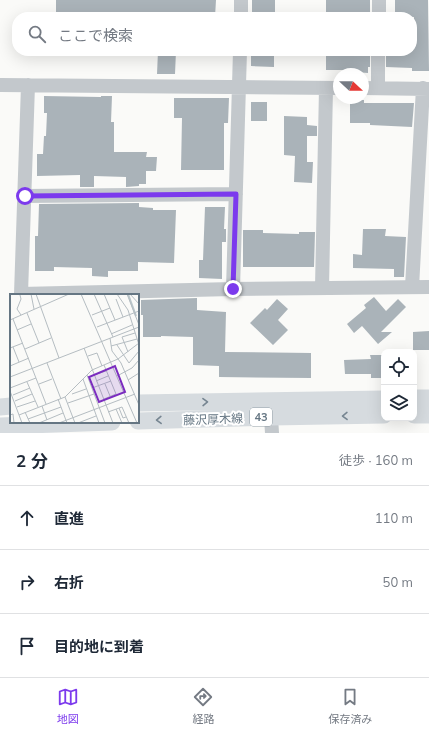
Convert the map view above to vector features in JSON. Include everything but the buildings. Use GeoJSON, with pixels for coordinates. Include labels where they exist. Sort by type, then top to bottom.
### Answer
{"type":"FeatureCollection","features":[{"type":"Feature","properties":{"kind":"main road","name":"藤沢厚木線"},"geometry":{"type":"LineString","coordinates":[[139,403],[381,398]]}},
{"type":"Feature","properties":{"kind":"main road"},"geometry":{"type":"LineString","coordinates":[[417,398],[429,398]]}},
{"type":"Feature","properties":{"kind":"main road"},"geometry":{"type":"LineString","coordinates":[[0,407],[10,406]]}},
{"type":"Feature","properties":{"kind":"main road","name":"藤沢厚木線"},"geometry":{"type":"LineString","coordinates":[[139,421],[272,425],[381,415]]}},
{"type":"Feature","properties":{"kind":"main road"},"geometry":{"type":"LineString","coordinates":[[417,415],[429,415]]}},
{"type":"Feature","properties":{"kind":"main road"},"geometry":{"type":"LineString","coordinates":[[0,426],[84,423]]}},
{"type":"Feature","properties":{"kind":"street"},"geometry":{"type":"LineString","coordinates":[[241,0],[241,12]]}},
{"type":"Feature","properties":{"kind":"street"},"geometry":{"type":"LineString","coordinates":[[379,0],[379,12]]}},
{"type":"Feature","properties":{"kind":"street"},"geometry":{"type":"LineString","coordinates":[[233,289],[240,56]]}},
{"type":"Feature","properties":{"kind":"street"},"geometry":{"type":"LineString","coordinates":[[378,56],[378,88]]}},
{"type":"Feature","properties":{"kind":"street"},"geometry":{"type":"LineString","coordinates":[[0,85],[332,88],[322,288]]}},
{"type":"Feature","properties":{"kind":"street"},"geometry":{"type":"LineString","coordinates":[[28,85],[21,294],[233,289],[429,287]]}},
{"type":"Feature","properties":{"kind":"street"},"geometry":{"type":"LineString","coordinates":[[369,88],[426,88],[412,287]]}},
{"type":"Feature","properties":{"kind":"street"},"geometry":{"type":"LineString","coordinates":[[25,196],[236,194]]}},
{"type":"Feature","properties":{"kind":"route"},"geometry":{"type":"LineString","coordinates":[[25,196],[236,194],[233,289]]}}]}
